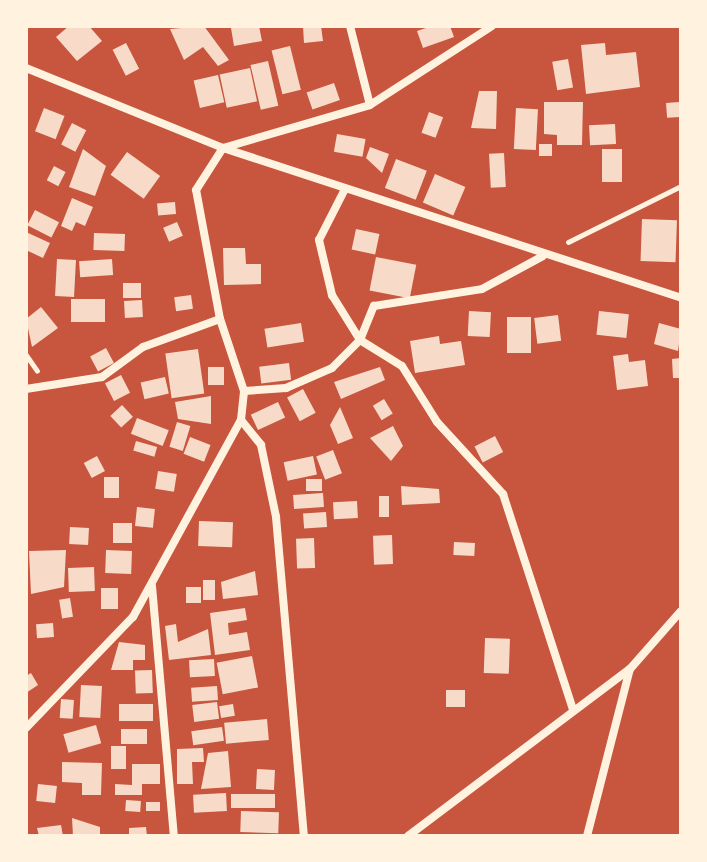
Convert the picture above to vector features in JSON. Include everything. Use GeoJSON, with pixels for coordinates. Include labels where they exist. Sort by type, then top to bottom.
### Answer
{"type":"FeatureCollection","features":[{"type":"Feature","properties":{"kind":"street"},"geometry":{"type":"LineString","coordinates":[[350,26],[370,105]]}},
{"type":"Feature","properties":{"kind":"street"},"geometry":{"type":"LineString","coordinates":[[26,728],[133,617],[241,420],[244,391],[220,319],[196,190],[223,148],[370,105],[492,26]]}},
{"type":"Feature","properties":{"kind":"street"},"geometry":{"type":"LineString","coordinates":[[26,68],[223,148],[543,256],[681,298]]}},
{"type":"Feature","properties":{"kind":"street"},"geometry":{"type":"LineString","coordinates":[[345,189],[319,240],[332,295],[360,340],[402,366],[437,422],[503,494],[573,710]]}},
{"type":"Feature","properties":{"kind":"street"},"geometry":{"type":"LineString","coordinates":[[244,391],[286,388],[332,368],[360,340],[374,306],[482,289],[543,256]]}},
{"type":"Feature","properties":{"kind":"street"},"geometry":{"type":"LineString","coordinates":[[26,389],[102,377],[143,347],[220,319]]}},
{"type":"Feature","properties":{"kind":"street"},"geometry":{"type":"LineString","coordinates":[[241,420],[261,445],[276,517],[304,836]]}},
{"type":"Feature","properties":{"kind":"street"},"geometry":{"type":"LineString","coordinates":[[152,585],[174,836]]}},
{"type":"Feature","properties":{"kind":"street"},"geometry":{"type":"LineString","coordinates":[[408,836],[630,669],[681,611]]}},
{"type":"Feature","properties":{"kind":"street"},"geometry":{"type":"LineString","coordinates":[[587,836],[630,669]]}},
{"type":"Feature","properties":{"kind":"path"},"geometry":{"type":"LineString","coordinates":[[543,256],[681,186]]}},
{"type":"Feature","properties":{"kind":"building"},"geometry":{"type":"Polygon","coordinates":[[[69,26],[89,26],[102,41],[77,61],[56,37],[69,26]]]}},
{"type":"Feature","properties":{"kind":"building"},"geometry":{"type":"Polygon","coordinates":[[[204,26],[229,60],[218,66],[203,47],[184,60],[170,29],[204,26]]]}},
{"type":"Feature","properties":{"kind":"building"},"geometry":{"type":"Polygon","coordinates":[[[259,26],[262,41],[234,46],[231,28],[259,26]]]}},
{"type":"Feature","properties":{"kind":"building"},"geometry":{"type":"Polygon","coordinates":[[[303,26],[321,26],[323,41],[304,43],[303,26]]]}},
{"type":"Feature","properties":{"kind":"building"},"geometry":{"type":"Polygon","coordinates":[[[432,26],[450,26],[454,37],[423,48],[417,31],[432,26]]]}},
{"type":"Feature","properties":{"kind":"building"},"geometry":{"type":"Polygon","coordinates":[[[126,43],[139,69],[126,76],[113,50],[126,43]]]}},
{"type":"Feature","properties":{"kind":"building"},"geometry":{"type":"Polygon","coordinates":[[[605,43],[606,55],[636,52],[640,87],[586,94],[581,45],[605,43]]]}},
{"type":"Feature","properties":{"kind":"building"},"geometry":{"type":"Polygon","coordinates":[[[290,46],[301,90],[282,94],[272,51],[290,46]]]}},
{"type":"Feature","properties":{"kind":"building"},"geometry":{"type":"Polygon","coordinates":[[[568,59],[573,88],[557,90],[552,62],[568,59]]]}},
{"type":"Feature","properties":{"kind":"building"},"geometry":{"type":"Polygon","coordinates":[[[268,61],[278,106],[261,110],[250,65],[268,61]]]}},
{"type":"Feature","properties":{"kind":"building"},"geometry":{"type":"Polygon","coordinates":[[[250,68],[257,101],[227,108],[220,74],[250,68]]]}},
{"type":"Feature","properties":{"kind":"building"},"geometry":{"type":"Polygon","coordinates":[[[218,75],[224,102],[200,108],[194,81],[218,75]]]}},
{"type":"Feature","properties":{"kind":"building"},"geometry":{"type":"Polygon","coordinates":[[[334,83],[340,100],[312,109],[307,92],[334,83]]]}},
{"type":"Feature","properties":{"kind":"building"},"geometry":{"type":"Polygon","coordinates":[[[479,91],[497,91],[496,129],[471,128],[479,91]]]}},
{"type":"Feature","properties":{"kind":"building"},"geometry":{"type":"Polygon","coordinates":[[[544,102],[583,102],[582,145],[557,145],[557,135],[544,134],[544,102]]]}},
{"type":"Feature","properties":{"kind":"building"},"geometry":{"type":"Polygon","coordinates":[[[679,102],[680,117],[667,118],[666,103],[679,102]]]}},
{"type":"Feature","properties":{"kind":"building"},"geometry":{"type":"Polygon","coordinates":[[[44,108],[65,116],[56,139],[35,131],[44,108]]]}},
{"type":"Feature","properties":{"kind":"building"},"geometry":{"type":"Polygon","coordinates":[[[516,108],[538,109],[536,150],[514,149],[516,108]]]}},
{"type":"Feature","properties":{"kind":"building"},"geometry":{"type":"Polygon","coordinates":[[[429,112],[443,117],[436,138],[421,133],[429,112]]]}},
{"type":"Feature","properties":{"kind":"building"},"geometry":{"type":"Polygon","coordinates":[[[72,123],[86,130],[75,152],[61,144],[72,123]]]}},
{"type":"Feature","properties":{"kind":"building"},"geometry":{"type":"Polygon","coordinates":[[[615,124],[616,144],[590,145],[589,125],[615,124]]]}},
{"type":"Feature","properties":{"kind":"building"},"geometry":{"type":"Polygon","coordinates":[[[337,134],[366,139],[362,157],[334,152],[337,134]]]}},
{"type":"Feature","properties":{"kind":"building"},"geometry":{"type":"Polygon","coordinates":[[[539,144],[552,144],[552,156],[539,156],[539,144]]]}},
{"type":"Feature","properties":{"kind":"building"},"geometry":{"type":"Polygon","coordinates":[[[370,147],[389,154],[382,173],[366,158],[370,147]]]}},
{"type":"Feature","properties":{"kind":"building"},"geometry":{"type":"Polygon","coordinates":[[[83,149],[106,166],[95,196],[69,187],[83,149]]]}},
{"type":"Feature","properties":{"kind":"building"},"geometry":{"type":"Polygon","coordinates":[[[602,149],[622,149],[622,182],[602,182],[602,149]]]}},
{"type":"Feature","properties":{"kind":"building"},"geometry":{"type":"Polygon","coordinates":[[[127,152],[160,176],[144,199],[111,175],[127,152]]]}},
{"type":"Feature","properties":{"kind":"building"},"geometry":{"type":"Polygon","coordinates":[[[504,153],[506,187],[491,188],[489,154],[504,153]]]}},
{"type":"Feature","properties":{"kind":"building"},"geometry":{"type":"Polygon","coordinates":[[[396,159],[427,171],[416,200],[385,188],[396,159]]]}},
{"type":"Feature","properties":{"kind":"building"},"geometry":{"type":"Polygon","coordinates":[[[54,166],[66,172],[58,186],[47,180],[54,166]]]}},
{"type":"Feature","properties":{"kind":"building"},"geometry":{"type":"Polygon","coordinates":[[[435,174],[465,187],[453,215],[423,203],[435,174]]]}},
{"type":"Feature","properties":{"kind":"building"},"geometry":{"type":"Polygon","coordinates":[[[72,198],[93,207],[85,226],[76,222],[72,231],[61,226],[72,198]]]}},
{"type":"Feature","properties":{"kind":"building"},"geometry":{"type":"Polygon","coordinates":[[[175,202],[176,214],[158,216],[157,204],[175,202]]]}},
{"type":"Feature","properties":{"kind":"building"},"geometry":{"type":"Polygon","coordinates":[[[35,210],[59,222],[51,237],[27,225],[35,210]]]}},
{"type":"Feature","properties":{"kind":"building"},"geometry":{"type":"Polygon","coordinates":[[[642,219],[677,220],[676,262],[641,261],[642,219]]]}},
{"type":"Feature","properties":{"kind":"building"},"geometry":{"type":"Polygon","coordinates":[[[177,222],[183,236],[169,242],[163,228],[177,222]]]}},
{"type":"Feature","properties":{"kind":"building"},"geometry":{"type":"Polygon","coordinates":[[[356,229],[379,234],[375,255],[352,250],[356,229]]]}},
{"type":"Feature","properties":{"kind":"building"},"geometry":{"type":"Polygon","coordinates":[[[26,232],[50,243],[43,258],[26,250],[26,232]]]}},
{"type":"Feature","properties":{"kind":"building"},"geometry":{"type":"Polygon","coordinates":[[[94,233],[125,234],[124,251],[93,250],[94,233]]]}},
{"type":"Feature","properties":{"kind":"building"},"geometry":{"type":"Polygon","coordinates":[[[223,248],[245,248],[246,264],[261,264],[261,284],[224,285],[223,248]]]}},
{"type":"Feature","properties":{"kind":"building"},"geometry":{"type":"Polygon","coordinates":[[[376,257],[416,265],[410,298],[370,290],[376,257]]]}},
{"type":"Feature","properties":{"kind":"building"},"geometry":{"type":"Polygon","coordinates":[[[57,259],[76,260],[74,297],[55,296],[57,259]]]}},
{"type":"Feature","properties":{"kind":"building"},"geometry":{"type":"Polygon","coordinates":[[[112,259],[113,275],[80,277],[79,261],[112,259]]]}},
{"type":"Feature","properties":{"kind":"building"},"geometry":{"type":"Polygon","coordinates":[[[123,283],[141,283],[141,298],[123,298],[123,283]]]}},
{"type":"Feature","properties":{"kind":"building"},"geometry":{"type":"Polygon","coordinates":[[[191,295],[193,309],[176,311],[174,297],[191,295]]]}},
{"type":"Feature","properties":{"kind":"building"},"geometry":{"type":"Polygon","coordinates":[[[71,299],[105,299],[105,322],[71,322],[71,299]]]}},
{"type":"Feature","properties":{"kind":"building"},"geometry":{"type":"Polygon","coordinates":[[[142,300],[143,317],[125,318],[124,301],[142,300]]]}},
{"type":"Feature","properties":{"kind":"building"},"geometry":{"type":"Polygon","coordinates":[[[41,307],[58,328],[32,347],[26,319],[41,307]]]}},
{"type":"Feature","properties":{"kind":"building"},"geometry":{"type":"Polygon","coordinates":[[[469,311],[491,312],[490,337],[468,336],[469,311]]]}},
{"type":"Feature","properties":{"kind":"building"},"geometry":{"type":"Polygon","coordinates":[[[599,311],[629,314],[626,338],[596,335],[599,311]]]}},
{"type":"Feature","properties":{"kind":"building"},"geometry":{"type":"Polygon","coordinates":[[[558,315],[561,341],[537,344],[534,318],[558,315]]]}},
{"type":"Feature","properties":{"kind":"building"},"geometry":{"type":"Polygon","coordinates":[[[507,317],[531,317],[531,353],[507,353],[507,317]]]}},
{"type":"Feature","properties":{"kind":"building"},"geometry":{"type":"Polygon","coordinates":[[[301,323],[304,342],[267,348],[264,329],[301,323]]]}},
{"type":"Feature","properties":{"kind":"building"},"geometry":{"type":"Polygon","coordinates":[[[659,323],[681,329],[678,351],[654,344],[659,323]]]}},
{"type":"Feature","properties":{"kind":"building"},"geometry":{"type":"Polygon","coordinates":[[[439,336],[440,344],[461,341],[465,365],[415,373],[410,341],[439,336]]]}},
{"type":"Feature","properties":{"kind":"building"},"geometry":{"type":"Polygon","coordinates":[[[106,348],[114,363],[98,371],[90,356],[106,348]]]}},
{"type":"Feature","properties":{"kind":"building"},"geometry":{"type":"Polygon","coordinates":[[[198,349],[204,394],[172,398],[165,354],[198,349]]]}},
{"type":"Feature","properties":{"kind":"building"},"geometry":{"type":"Polygon","coordinates":[[[628,354],[629,362],[645,360],[648,386],[617,390],[613,356],[628,354]]]}},
{"type":"Feature","properties":{"kind":"building"},"geometry":{"type":"Polygon","coordinates":[[[681,358],[681,378],[673,378],[672,359],[681,358]]]}},
{"type":"Feature","properties":{"kind":"building"},"geometry":{"type":"Polygon","coordinates":[[[289,363],[291,380],[261,384],[259,367],[289,363]]]}},
{"type":"Feature","properties":{"kind":"building"},"geometry":{"type":"Polygon","coordinates":[[[208,367],[224,367],[224,385],[208,385],[208,367]]]}},
{"type":"Feature","properties":{"kind":"building"},"geometry":{"type":"Polygon","coordinates":[[[380,367],[385,380],[341,399],[334,382],[380,367]]]}},
{"type":"Feature","properties":{"kind":"building"},"geometry":{"type":"Polygon","coordinates":[[[121,375],[130,393],[114,401],[105,383],[121,375]]]}},
{"type":"Feature","properties":{"kind":"building"},"geometry":{"type":"Polygon","coordinates":[[[165,377],[169,394],[144,399],[141,383],[165,377]]]}},
{"type":"Feature","properties":{"kind":"building"},"geometry":{"type":"Polygon","coordinates":[[[303,389],[316,413],[300,421],[287,397],[303,389]]]}},
{"type":"Feature","properties":{"kind":"building"},"geometry":{"type":"Polygon","coordinates":[[[211,396],[211,424],[178,419],[175,402],[211,396]]]}},
{"type":"Feature","properties":{"kind":"building"},"geometry":{"type":"Polygon","coordinates":[[[384,399],[393,414],[382,420],[373,406],[384,399]]]}},
{"type":"Feature","properties":{"kind":"building"},"geometry":{"type":"Polygon","coordinates":[[[278,402],[285,417],[258,430],[251,415],[278,402]]]}},
{"type":"Feature","properties":{"kind":"building"},"geometry":{"type":"Polygon","coordinates":[[[122,405],[133,417],[121,428],[110,416],[122,405]]]}},
{"type":"Feature","properties":{"kind":"building"},"geometry":{"type":"Polygon","coordinates":[[[340,407],[353,438],[338,444],[330,425],[340,407]]]}},
{"type":"Feature","properties":{"kind":"building"},"geometry":{"type":"Polygon","coordinates":[[[137,418],[169,430],[163,446],[131,434],[137,418]]]}},
{"type":"Feature","properties":{"kind":"building"},"geometry":{"type":"Polygon","coordinates":[[[177,422],[190,426],[183,451],[169,447],[177,422]]]}},
{"type":"Feature","properties":{"kind":"building"},"geometry":{"type":"Polygon","coordinates":[[[393,426],[403,446],[391,461],[370,438],[393,426]]]}},
{"type":"Feature","properties":{"kind":"building"},"geometry":{"type":"Polygon","coordinates":[[[495,436],[503,452],[483,462],[475,446],[495,436]]]}},
{"type":"Feature","properties":{"kind":"building"},"geometry":{"type":"Polygon","coordinates":[[[190,437],[211,445],[204,462],[184,454],[190,437]]]}},
{"type":"Feature","properties":{"kind":"building"},"geometry":{"type":"Polygon","coordinates":[[[136,441],[157,447],[154,457],[133,451],[136,441]]]}},
{"type":"Feature","properties":{"kind":"building"},"geometry":{"type":"Polygon","coordinates":[[[333,450],[342,473],[325,480],[316,456],[333,450]]]}},
{"type":"Feature","properties":{"kind":"building"},"geometry":{"type":"Polygon","coordinates":[[[97,456],[105,471],[92,478],[84,463],[97,456]]]}},
{"type":"Feature","properties":{"kind":"building"},"geometry":{"type":"Polygon","coordinates":[[[313,456],[317,475],[288,481],[284,462],[313,456]]]}},
{"type":"Feature","properties":{"kind":"building"},"geometry":{"type":"Polygon","coordinates":[[[158,471],[177,474],[174,492],[155,489],[158,471]]]}},
{"type":"Feature","properties":{"kind":"building"},"geometry":{"type":"Polygon","coordinates":[[[104,477],[119,477],[119,498],[104,498],[104,477]]]}},
{"type":"Feature","properties":{"kind":"building"},"geometry":{"type":"Polygon","coordinates":[[[306,479],[322,479],[322,491],[306,491],[306,479]]]}},
{"type":"Feature","properties":{"kind":"building"},"geometry":{"type":"Polygon","coordinates":[[[401,486],[439,489],[440,503],[402,505],[401,486]]]}},
{"type":"Feature","properties":{"kind":"building"},"geometry":{"type":"Polygon","coordinates":[[[323,493],[324,507],[294,509],[293,495],[323,493]]]}},
{"type":"Feature","properties":{"kind":"building"},"geometry":{"type":"Polygon","coordinates":[[[379,496],[389,496],[389,517],[379,517],[379,496]]]}},
{"type":"Feature","properties":{"kind":"building"},"geometry":{"type":"Polygon","coordinates":[[[357,501],[358,518],[334,519],[333,502],[357,501]]]}},
{"type":"Feature","properties":{"kind":"building"},"geometry":{"type":"Polygon","coordinates":[[[137,507],[155,509],[153,528],[135,526],[137,507]]]}},
{"type":"Feature","properties":{"kind":"building"},"geometry":{"type":"Polygon","coordinates":[[[326,512],[327,527],[304,529],[303,514],[326,512]]]}},
{"type":"Feature","properties":{"kind":"building"},"geometry":{"type":"Polygon","coordinates":[[[199,521],[233,522],[232,547],[198,546],[199,521]]]}},
{"type":"Feature","properties":{"kind":"building"},"geometry":{"type":"Polygon","coordinates":[[[113,523],[132,523],[132,543],[113,543],[113,523]]]}},
{"type":"Feature","properties":{"kind":"building"},"geometry":{"type":"Polygon","coordinates":[[[70,527],[89,528],[88,545],[69,544],[70,527]]]}},
{"type":"Feature","properties":{"kind":"building"},"geometry":{"type":"Polygon","coordinates":[[[392,535],[393,564],[374,565],[373,536],[392,535]]]}},
{"type":"Feature","properties":{"kind":"building"},"geometry":{"type":"Polygon","coordinates":[[[314,538],[315,568],[297,569],[296,539],[314,538]]]}},
{"type":"Feature","properties":{"kind":"building"},"geometry":{"type":"Polygon","coordinates":[[[454,542],[475,543],[474,556],[453,555],[454,542]]]}},
{"type":"Feature","properties":{"kind":"building"},"geometry":{"type":"Polygon","coordinates":[[[66,550],[64,587],[31,594],[29,551],[66,550]]]}},
{"type":"Feature","properties":{"kind":"building"},"geometry":{"type":"Polygon","coordinates":[[[106,550],[132,551],[131,574],[105,573],[106,550]]]}},
{"type":"Feature","properties":{"kind":"building"},"geometry":{"type":"Polygon","coordinates":[[[94,567],[95,591],[69,592],[68,568],[94,567]]]}},
{"type":"Feature","properties":{"kind":"building"},"geometry":{"type":"Polygon","coordinates":[[[255,571],[258,595],[223,599],[221,582],[255,571]]]}},
{"type":"Feature","properties":{"kind":"building"},"geometry":{"type":"Polygon","coordinates":[[[203,580],[215,580],[215,600],[203,600],[203,580]]]}},
{"type":"Feature","properties":{"kind":"building"},"geometry":{"type":"Polygon","coordinates":[[[186,587],[201,587],[201,603],[186,603],[186,587]]]}},
{"type":"Feature","properties":{"kind":"building"},"geometry":{"type":"Polygon","coordinates":[[[101,588],[118,588],[118,609],[101,609],[101,588]]]}},
{"type":"Feature","properties":{"kind":"building"},"geometry":{"type":"Polygon","coordinates":[[[70,598],[73,617],[62,618],[59,600],[70,598]]]}},
{"type":"Feature","properties":{"kind":"building"},"geometry":{"type":"Polygon","coordinates":[[[245,608],[247,620],[228,623],[229,635],[247,632],[250,650],[215,655],[210,613],[245,608]]]}},
{"type":"Feature","properties":{"kind":"building"},"geometry":{"type":"Polygon","coordinates":[[[53,623],[54,637],[37,638],[36,624],[53,623]]]}},
{"type":"Feature","properties":{"kind":"building"},"geometry":{"type":"Polygon","coordinates":[[[176,624],[178,642],[208,629],[211,655],[169,660],[165,626],[176,624]]]}},
{"type":"Feature","properties":{"kind":"building"},"geometry":{"type":"Polygon","coordinates":[[[485,638],[510,639],[509,674],[484,673],[485,638]]]}},
{"type":"Feature","properties":{"kind":"building"},"geometry":{"type":"Polygon","coordinates":[[[119,642],[145,645],[145,660],[133,660],[133,670],[111,670],[119,642]]]}},
{"type":"Feature","properties":{"kind":"building"},"geometry":{"type":"Polygon","coordinates":[[[252,656],[258,687],[223,694],[217,663],[252,656]]]}},
{"type":"Feature","properties":{"kind":"building"},"geometry":{"type":"Polygon","coordinates":[[[214,659],[215,676],[190,677],[189,660],[214,659]]]}},
{"type":"Feature","properties":{"kind":"building"},"geometry":{"type":"Polygon","coordinates":[[[152,670],[153,693],[136,694],[135,671],[152,670]]]}},
{"type":"Feature","properties":{"kind":"building"},"geometry":{"type":"Polygon","coordinates":[[[31,673],[38,685],[26,693],[26,676],[31,673]]]}},
{"type":"Feature","properties":{"kind":"building"},"geometry":{"type":"Polygon","coordinates":[[[81,685],[102,686],[100,718],[79,717],[81,685]]]}},
{"type":"Feature","properties":{"kind":"building"},"geometry":{"type":"Polygon","coordinates":[[[217,686],[218,700],[192,702],[191,688],[217,686]]]}},
{"type":"Feature","properties":{"kind":"building"},"geometry":{"type":"Polygon","coordinates":[[[446,690],[465,690],[465,707],[446,707],[446,690]]]}},
{"type":"Feature","properties":{"kind":"building"},"geometry":{"type":"Polygon","coordinates":[[[61,699],[74,700],[73,719],[60,718],[61,699]]]}},
{"type":"Feature","properties":{"kind":"building"},"geometry":{"type":"Polygon","coordinates":[[[217,702],[219,719],[194,722],[192,705],[217,702]]]}},
{"type":"Feature","properties":{"kind":"building"},"geometry":{"type":"Polygon","coordinates":[[[119,704],[153,704],[153,721],[119,721],[119,704]]]}},
{"type":"Feature","properties":{"kind":"building"},"geometry":{"type":"Polygon","coordinates":[[[233,704],[235,716],[221,718],[219,706],[233,704]]]}},
{"type":"Feature","properties":{"kind":"building"},"geometry":{"type":"Polygon","coordinates":[[[267,719],[269,740],[226,744],[224,723],[267,719]]]}},
{"type":"Feature","properties":{"kind":"building"},"geometry":{"type":"Polygon","coordinates":[[[96,725],[101,743],[69,753],[63,734],[96,725]]]}},
{"type":"Feature","properties":{"kind":"building"},"geometry":{"type":"Polygon","coordinates":[[[222,727],[224,741],[193,745],[191,731],[222,727]]]}},
{"type":"Feature","properties":{"kind":"building"},"geometry":{"type":"Polygon","coordinates":[[[121,729],[147,729],[147,744],[121,744],[121,729]]]}},
{"type":"Feature","properties":{"kind":"building"},"geometry":{"type":"Polygon","coordinates":[[[111,746],[126,746],[126,769],[111,769],[111,746]]]}},
{"type":"Feature","properties":{"kind":"building"},"geometry":{"type":"Polygon","coordinates":[[[203,748],[204,762],[192,762],[193,784],[177,784],[177,749],[203,748]]]}},
{"type":"Feature","properties":{"kind":"building"},"geometry":{"type":"Polygon","coordinates":[[[228,751],[231,787],[201,789],[208,753],[228,751]]]}},
{"type":"Feature","properties":{"kind":"building"},"geometry":{"type":"Polygon","coordinates":[[[62,762],[102,763],[101,795],[82,795],[82,783],[62,782],[62,762]]]}},
{"type":"Feature","properties":{"kind":"building"},"geometry":{"type":"Polygon","coordinates":[[[132,764],[160,764],[160,784],[142,784],[142,795],[115,795],[115,784],[132,785],[132,764]]]}},
{"type":"Feature","properties":{"kind":"building"},"geometry":{"type":"Polygon","coordinates":[[[257,769],[275,770],[274,790],[256,789],[257,769]]]}},
{"type":"Feature","properties":{"kind":"building"},"geometry":{"type":"Polygon","coordinates":[[[38,784],[57,786],[55,803],[36,801],[38,784]]]}},
{"type":"Feature","properties":{"kind":"building"},"geometry":{"type":"Polygon","coordinates":[[[226,793],[227,811],[194,813],[193,795],[226,793]]]}},
{"type":"Feature","properties":{"kind":"building"},"geometry":{"type":"Polygon","coordinates":[[[231,794],[275,794],[275,808],[231,808],[231,794]]]}},
{"type":"Feature","properties":{"kind":"building"},"geometry":{"type":"Polygon","coordinates":[[[126,800],[141,801],[140,812],[125,811],[126,800]]]}},
{"type":"Feature","properties":{"kind":"building"},"geometry":{"type":"Polygon","coordinates":[[[146,802],[160,802],[160,811],[146,811],[146,802]]]}},
{"type":"Feature","properties":{"kind":"building"},"geometry":{"type":"Polygon","coordinates":[[[241,811],[279,812],[278,833],[240,832],[241,811]]]}},
{"type":"Feature","properties":{"kind":"building"},"geometry":{"type":"Polygon","coordinates":[[[72,818],[100,827],[100,836],[73,836],[72,818]]]}},
{"type":"Feature","properties":{"kind":"building"},"geometry":{"type":"Polygon","coordinates":[[[61,825],[63,836],[39,836],[37,828],[61,825]]]}},
{"type":"Feature","properties":{"kind":"building"},"geometry":{"type":"Polygon","coordinates":[[[146,827],[147,836],[129,836],[129,828],[146,827]]]}}]}
